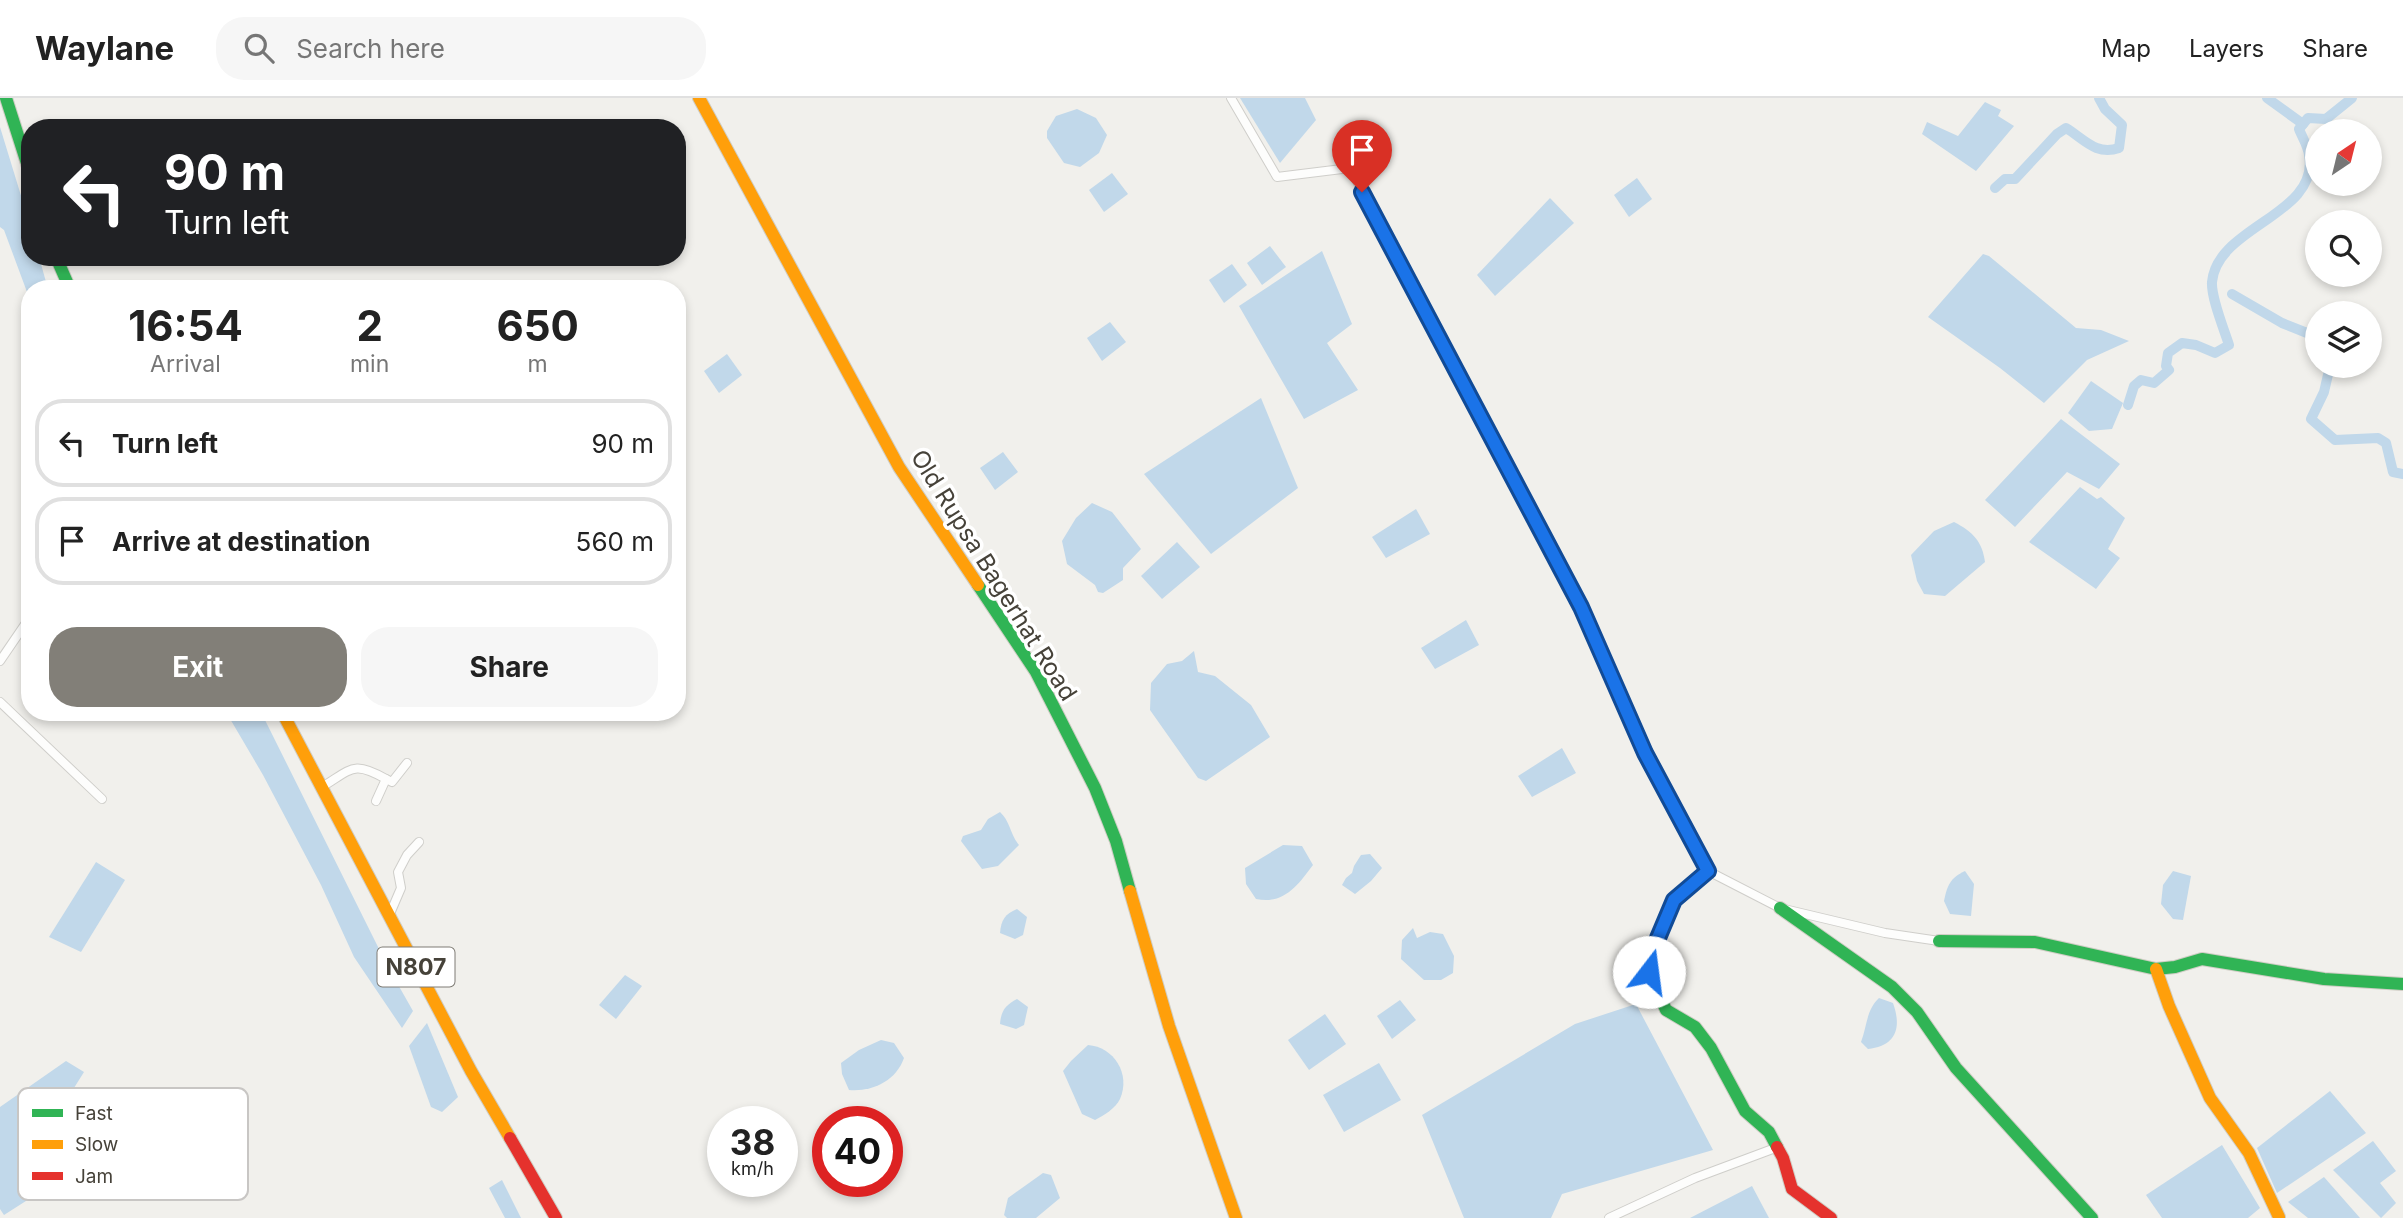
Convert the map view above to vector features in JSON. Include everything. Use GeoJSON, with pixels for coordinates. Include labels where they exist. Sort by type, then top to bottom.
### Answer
{"type":"FeatureCollection","features":[{"type":"Feature","properties":{"kind":"main road"},"geometry":{"type":"LineString","coordinates":[[6,98],[21,145]]}},
{"type":"Feature","properties":{"kind":"main road","name":"Old Rupsa Bagerhat Road"},"geometry":{"type":"LineString","coordinates":[[699,98],[900,467],[1036,672],[1096,788],[1116,841],[1169,1026],[1236,1218]]}},
{"type":"Feature","properties":{"kind":"main road","name":"N807"},"geometry":{"type":"LineString","coordinates":[[287,721],[471,1071],[556,1218]]}},
{"type":"Feature","properties":{"kind":"main road"},"geometry":{"type":"LineString","coordinates":[[1708,871],[1674,900],[1658,938],[1649,972],[1665,1010],[1695,1027],[1711,1048],[1745,1111],[1769,1132],[1783,1158],[1792,1189],[1831,1218]]}},
{"type":"Feature","properties":{"kind":"main road"},"geometry":{"type":"LineString","coordinates":[[1780,908],[1892,987],[1917,1012],[1956,1068],[2092,1218]]}},
{"type":"Feature","properties":{"kind":"main road"},"geometry":{"type":"LineString","coordinates":[[1939,941],[2035,942],[2160,968],[2202,959],[2324,979],[2403,984]]}},
{"type":"Feature","properties":{"kind":"main road"},"geometry":{"type":"LineString","coordinates":[[2160,968],[2169,1006],[2210,1098],[2249,1153],[2278,1217]]}},
{"type":"Feature","properties":{"kind":"street"},"geometry":{"type":"LineString","coordinates":[[1231,98],[1277,177],[1350,168],[1581,607],[1645,753],[1708,871],[1780,908],[1885,933],[1939,941]]}},
{"type":"Feature","properties":{"kind":"street"},"geometry":{"type":"LineString","coordinates":[[0,661],[21,630]]}},
{"type":"Feature","properties":{"kind":"street"},"geometry":{"type":"LineString","coordinates":[[0,702],[102,799]]}},
{"type":"Feature","properties":{"kind":"street"},"geometry":{"type":"LineString","coordinates":[[322,788],[355,767],[367,768],[392,782],[407,763]]}},
{"type":"Feature","properties":{"kind":"street"},"geometry":{"type":"LineString","coordinates":[[376,801],[386,779]]}},
{"type":"Feature","properties":{"kind":"street"},"geometry":{"type":"LineString","coordinates":[[389,916],[401,888],[398,872],[407,855],[419,842]]}},
{"type":"Feature","properties":{"kind":"street"},"geometry":{"type":"LineString","coordinates":[[1609,1218],[1695,1178],[1778,1147]]}},
{"type":"Feature","properties":{"kind":"water"},"geometry":{"type":"Polygon","coordinates":[[[1240,98],[1305,98],[1316,120],[1280,163],[1240,98]]]}},
{"type":"Feature","properties":{"kind":"water"},"geometry":{"type":"Polygon","coordinates":[[[1985,102],[2001,110],[1998,116],[2014,126],[1976,171],[1922,134],[1927,122],[1958,136],[1985,102]]]}},
{"type":"Feature","properties":{"kind":"water"},"geometry":{"type":"Polygon","coordinates":[[[1077,109],[1096,118],[1107,135],[1099,153],[1080,167],[1064,163],[1047,138],[1047,131],[1056,116],[1077,109]]]}},
{"type":"Feature","properties":{"kind":"water"},"geometry":{"type":"Polygon","coordinates":[[[0,127],[21,196],[21,266],[42,266],[45,280],[23,280],[4,230],[0,227],[0,127]]]}},
{"type":"Feature","properties":{"kind":"water"},"geometry":{"type":"Polygon","coordinates":[[[1112,173],[1128,194],[1104,212],[1089,190],[1112,173]]]}},
{"type":"Feature","properties":{"kind":"water"},"geometry":{"type":"Polygon","coordinates":[[[1637,178],[1652,199],[1629,217],[1614,195],[1637,178]]]}},
{"type":"Feature","properties":{"kind":"water"},"geometry":{"type":"Polygon","coordinates":[[[1550,198],[1574,223],[1495,296],[1477,275],[1550,198]]]}},
{"type":"Feature","properties":{"kind":"water"},"geometry":{"type":"Polygon","coordinates":[[[1270,246],[1286,267],[1262,285],[1247,263],[1270,246]]]}},
{"type":"Feature","properties":{"kind":"water"},"geometry":{"type":"Polygon","coordinates":[[[1322,251],[1352,324],[1327,343],[1358,390],[1304,419],[1239,306],[1322,251]]]}},
{"type":"Feature","properties":{"kind":"water"},"geometry":{"type":"Polygon","coordinates":[[[1983,254],[1989,256],[2076,328],[2101,330],[2129,341],[2087,360],[2044,403],[1928,317],[1983,254]]]}},
{"type":"Feature","properties":{"kind":"water"},"geometry":{"type":"Polygon","coordinates":[[[1232,264],[1247,285],[1224,303],[1209,280],[1232,264]]]}},
{"type":"Feature","properties":{"kind":"water"},"geometry":{"type":"Polygon","coordinates":[[[1110,322],[1126,342],[1102,361],[1087,338],[1110,322]]]}},
{"type":"Feature","properties":{"kind":"water"},"geometry":{"type":"Polygon","coordinates":[[[727,354],[742,375],[719,393],[704,371],[727,354]]]}},
{"type":"Feature","properties":{"kind":"water"},"geometry":{"type":"Polygon","coordinates":[[[2091,381],[2123,403],[2112,429],[2089,431],[2068,413],[2091,381]]]}},
{"type":"Feature","properties":{"kind":"water"},"geometry":{"type":"Polygon","coordinates":[[[1261,398],[1298,488],[1211,554],[1144,474],[1261,398]]]}},
{"type":"Feature","properties":{"kind":"water"},"geometry":{"type":"Polygon","coordinates":[[[2061,419],[2120,464],[2099,489],[2067,472],[2015,527],[1985,500],[2061,419]]]}},
{"type":"Feature","properties":{"kind":"water"},"geometry":{"type":"Polygon","coordinates":[[[1003,452],[1018,472],[995,490],[980,468],[1003,452]]]}},
{"type":"Feature","properties":{"kind":"water"},"geometry":{"type":"Polygon","coordinates":[[[2080,487],[2097,499],[2101,497],[2125,518],[2108,549],[2120,558],[2096,589],[2029,542],[2080,487]]]}},
{"type":"Feature","properties":{"kind":"water"},"geometry":{"type":"Polygon","coordinates":[[[1092,503],[1112,512],[1141,549],[1123,568],[1123,580],[1103,593],[1098,592],[1095,585],[1067,564],[1062,541],[1076,518],[1092,503]]]}},
{"type":"Feature","properties":{"kind":"water"},"geometry":{"type":"Polygon","coordinates":[[[1416,509],[1430,534],[1386,558],[1372,537],[1416,509]]]}},
{"type":"Feature","properties":{"kind":"water"},"geometry":{"type":"Polygon","coordinates":[[[1954,522],[1976,538],[1982,548],[1985,562],[1945,596],[1924,594],[1917,581],[1911,555],[1934,531],[1954,522]]]}},
{"type":"Feature","properties":{"kind":"water"},"geometry":{"type":"Polygon","coordinates":[[[1177,542],[1200,567],[1162,599],[1141,576],[1177,542]]]}},
{"type":"Feature","properties":{"kind":"water"},"geometry":{"type":"Polygon","coordinates":[[[1466,620],[1479,645],[1435,669],[1421,648],[1466,620]]]}},
{"type":"Feature","properties":{"kind":"water"},"geometry":{"type":"Polygon","coordinates":[[[1194,651],[1198,672],[1215,676],[1251,705],[1270,737],[1206,781],[1198,778],[1150,710],[1151,683],[1167,664],[1182,661],[1194,651]]]}},
{"type":"Feature","properties":{"kind":"water"},"geometry":{"type":"Polygon","coordinates":[[[231,721],[265,721],[388,967],[413,1011],[402,1028],[354,957],[321,885],[231,721]]]}},
{"type":"Feature","properties":{"kind":"water"},"geometry":{"type":"Polygon","coordinates":[[[1562,748],[1576,773],[1532,797],[1518,776],[1562,748]]]}},
{"type":"Feature","properties":{"kind":"water"},"geometry":{"type":"Polygon","coordinates":[[[1000,812],[1019,845],[998,866],[982,869],[961,841],[963,836],[981,830],[988,819],[1000,812]]]}},
{"type":"Feature","properties":{"kind":"water"},"geometry":{"type":"Polygon","coordinates":[[[1283,845],[1302,846],[1313,865],[1289,892],[1275,899],[1256,899],[1246,884],[1245,868],[1283,845]]]}},
{"type":"Feature","properties":{"kind":"water"},"geometry":{"type":"Polygon","coordinates":[[[1370,854],[1382,868],[1355,894],[1342,885],[1361,855],[1370,854]]]}},
{"type":"Feature","properties":{"kind":"water"},"geometry":{"type":"Polygon","coordinates":[[[96,862],[125,880],[81,952],[49,937],[96,862]]]}},
{"type":"Feature","properties":{"kind":"water"},"geometry":{"type":"Polygon","coordinates":[[[1965,871],[1974,884],[1971,916],[1950,914],[1944,901],[1946,891],[1950,883],[1965,871]]]}},
{"type":"Feature","properties":{"kind":"water"},"geometry":{"type":"Polygon","coordinates":[[[2173,871],[2191,876],[2183,920],[2173,919],[2161,904],[2163,885],[2173,871]]]}},
{"type":"Feature","properties":{"kind":"water"},"geometry":{"type":"Polygon","coordinates":[[[1017,909],[1027,917],[1023,935],[1015,939],[1000,933],[1004,918],[1017,909]]]}},
{"type":"Feature","properties":{"kind":"water"},"geometry":{"type":"Polygon","coordinates":[[[1413,928],[1417,938],[1430,932],[1443,934],[1454,956],[1453,973],[1441,980],[1424,980],[1401,959],[1402,940],[1413,928]]]}},
{"type":"Feature","properties":{"kind":"water"},"geometry":{"type":"Polygon","coordinates":[[[625,975],[642,986],[616,1019],[599,1005],[625,975]]]}},
{"type":"Feature","properties":{"kind":"water"},"geometry":{"type":"Polygon","coordinates":[[[1879,998],[1893,1003],[1896,1028],[1891,1040],[1868,1049],[1861,1042],[1869,1013],[1879,998]]]}},
{"type":"Feature","properties":{"kind":"water"},"geometry":{"type":"Polygon","coordinates":[[[1017,999],[1028,1007],[1024,1025],[1016,1029],[1000,1024],[1005,1009],[1017,999]]]}},
{"type":"Feature","properties":{"kind":"water"},"geometry":{"type":"Polygon","coordinates":[[[1400,1000],[1416,1020],[1392,1039],[1377,1016],[1400,1000]]]}},
{"type":"Feature","properties":{"kind":"water"},"geometry":{"type":"Polygon","coordinates":[[[1636,1004],[1713,1150],[1562,1194],[1551,1218],[1464,1218],[1422,1115],[1575,1024],[1636,1004]]]}},
{"type":"Feature","properties":{"kind":"water"},"geometry":{"type":"Polygon","coordinates":[[[1325,1014],[1346,1044],[1309,1070],[1288,1040],[1325,1014]]]}},
{"type":"Feature","properties":{"kind":"water"},"geometry":{"type":"Polygon","coordinates":[[[427,1023],[458,1097],[442,1112],[431,1107],[409,1046],[427,1023]]]}},
{"type":"Feature","properties":{"kind":"water"},"geometry":{"type":"Polygon","coordinates":[[[881,1040],[894,1043],[904,1058],[900,1066],[889,1079],[874,1087],[849,1090],[842,1074],[841,1063],[859,1050],[881,1040]]]}},
{"type":"Feature","properties":{"kind":"water"},"geometry":{"type":"Polygon","coordinates":[[[1088,1045],[1112,1056],[1122,1071],[1123,1080],[1123,1090],[1118,1102],[1095,1120],[1082,1114],[1063,1071],[1088,1045]]]}},
{"type":"Feature","properties":{"kind":"water"},"geometry":{"type":"Polygon","coordinates":[[[66,1061],[84,1072],[74,1088],[27,1088],[66,1061]]]}},
{"type":"Feature","properties":{"kind":"water"},"geometry":{"type":"Polygon","coordinates":[[[1379,1063],[1401,1100],[1344,1132],[1323,1095],[1379,1063]]]}},
{"type":"Feature","properties":{"kind":"water"},"geometry":{"type":"Polygon","coordinates":[[[2330,1091],[2366,1133],[2277,1193],[2257,1148],[2330,1091]]]}},
{"type":"Feature","properties":{"kind":"water"},"geometry":{"type":"Polygon","coordinates":[[[18,1094],[18,1200],[27,1200],[4,1215],[0,1209],[0,1107],[18,1094]]]}},
{"type":"Feature","properties":{"kind":"water"},"geometry":{"type":"Polygon","coordinates":[[[2373,1141],[2396,1171],[2380,1183],[2396,1203],[2381,1218],[2333,1170],[2373,1141]]]}},
{"type":"Feature","properties":{"kind":"water"},"geometry":{"type":"Polygon","coordinates":[[[2222,1145],[2260,1208],[2248,1218],[2162,1218],[2146,1195],[2222,1145]]]}},
{"type":"Feature","properties":{"kind":"water"},"geometry":{"type":"Polygon","coordinates":[[[1043,1173],[1051,1175],[1060,1198],[1036,1218],[1007,1218],[1004,1215],[1008,1198],[1043,1173]]]}},
{"type":"Feature","properties":{"kind":"water"},"geometry":{"type":"Polygon","coordinates":[[[2324,1177],[2360,1218],[2308,1218],[2288,1202],[2324,1177]]]}},
{"type":"Feature","properties":{"kind":"water"},"geometry":{"type":"Polygon","coordinates":[[[502,1180],[521,1218],[505,1218],[489,1188],[502,1180]]]}},
{"type":"Feature","properties":{"kind":"water"},"geometry":{"type":"Polygon","coordinates":[[[1752,1186],[1769,1218],[1690,1218],[1752,1186]]]}},
{"type":"Feature","properties":{"kind":"waterway"},"geometry":{"type":"LineString","coordinates":[[1995,188],[2005,179],[2015,179],[2057,134],[2066,128],[2097,148],[2119,148],[2122,125],[2105,109],[2099,98]]}},
{"type":"Feature","properties":{"kind":"waterway"},"geometry":{"type":"LineString","coordinates":[[2267,98],[2303,124]]}},
{"type":"Feature","properties":{"kind":"waterway"},"geometry":{"type":"LineString","coordinates":[[2128,405],[2134,386],[2141,380],[2154,383],[2169,370],[2166,366],[2168,353],[2182,343],[2196,345],[2215,353],[2229,345],[2212,289],[2218,263],[2231,247],[2284,207],[2299,192],[2308,175],[2309,155],[2299,129],[2308,118],[2326,119],[2352,98]]}},
{"type":"Feature","properties":{"kind":"waterway"},"geometry":{"type":"LineString","coordinates":[[2232,294],[2282,323],[2305,332]]}},
{"type":"Feature","properties":{"kind":"waterway"},"geometry":{"type":"LineString","coordinates":[[2327,378],[2324,392],[2311,419],[2335,440],[2378,438],[2386,443],[2393,472],[2403,474]]}},
{"type":"Feature","properties":{"kind":"traffic: fast"},"geometry":{"type":"LineString","coordinates":[[6,98],[21,145]]}},
{"type":"Feature","properties":{"kind":"traffic: fast"},"geometry":{"type":"LineString","coordinates":[[60,266],[66,280]]}},
{"type":"Feature","properties":{"kind":"traffic: fast"},"geometry":{"type":"LineString","coordinates":[[978,585],[1036,672],[1095,788],[1116,841],[1130,891]]}},
{"type":"Feature","properties":{"kind":"traffic: fast"},"geometry":{"type":"LineString","coordinates":[[1708,871],[1673,900],[1658,938],[1649,972],[1666,1010],[1695,1027],[1711,1048],[1745,1111],[1769,1132],[1777,1147]]}},
{"type":"Feature","properties":{"kind":"traffic: fast"},"geometry":{"type":"LineString","coordinates":[[1780,908],[1892,987],[1917,1012],[1956,1068],[2092,1218]]}},
{"type":"Feature","properties":{"kind":"traffic: fast"},"geometry":{"type":"LineString","coordinates":[[1939,941],[2035,942],[2156,969],[2202,959],[2324,979],[2403,984]]}},
{"type":"Feature","properties":{"kind":"traffic: slow"},"geometry":{"type":"LineString","coordinates":[[699,98],[899,467],[978,585]]}},
{"type":"Feature","properties":{"kind":"traffic: slow"},"geometry":{"type":"LineString","coordinates":[[287,721],[471,1071],[510,1138]]}},
{"type":"Feature","properties":{"kind":"traffic: slow"},"geometry":{"type":"LineString","coordinates":[[1130,891],[1169,1026],[1236,1218]]}},
{"type":"Feature","properties":{"kind":"traffic: slow"},"geometry":{"type":"LineString","coordinates":[[2156,969],[2169,1006],[2210,1098],[2249,1153],[2279,1217]]}},
{"type":"Feature","properties":{"kind":"traffic: jam"},"geometry":{"type":"LineString","coordinates":[[510,1138],[556,1218]]}},
{"type":"Feature","properties":{"kind":"traffic: jam"},"geometry":{"type":"LineString","coordinates":[[1777,1147],[1792,1189],[1831,1218]]}},
{"type":"Feature","properties":{"kind":"route"},"geometry":{"type":"LineString","coordinates":[[1362,192],[1581,607],[1645,753],[1708,871],[1674,900],[1658,938],[1649,972]]}}]}
